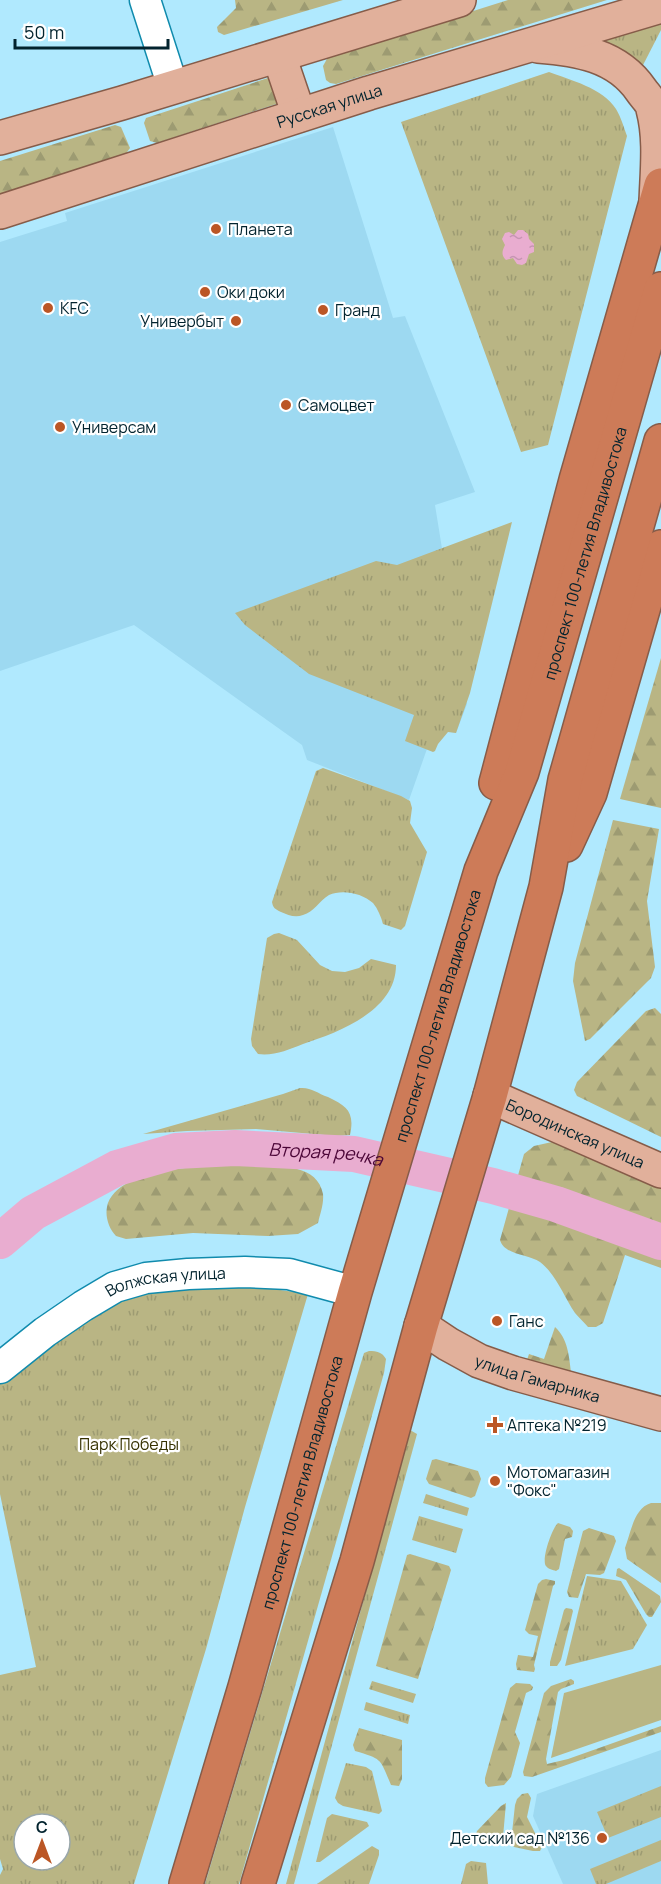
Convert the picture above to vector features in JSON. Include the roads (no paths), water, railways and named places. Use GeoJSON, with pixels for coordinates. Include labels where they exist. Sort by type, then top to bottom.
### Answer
{"type":"FeatureCollection","features":[{"type":"Feature","properties":{"kind":"highway"},"geometry":{"type":"LineString","coordinates":[[481,871],[497,778],[576,480],[659,192]]}},
{"type":"Feature","properties":{"kind":"highway","name":"проспект 100-летия Владивостока"},"geometry":{"type":"LineString","coordinates":[[186,1884],[245,1687],[355,1292],[481,871],[522,772],[661,290]]}},
{"type":"Feature","properties":{"kind":"highway"},"geometry":{"type":"LineString","coordinates":[[258,1884],[357,1561],[421,1326],[487,1106],[546,887],[565,780],[661,441]]}},
{"type":"Feature","properties":{"kind":"highway"},"geometry":{"type":"LineString","coordinates":[[546,887],[590,793],[661,547]]}},
{"type":"Feature","properties":{"kind":"main road"},"geometry":{"type":"LineString","coordinates":[[0,138],[279,56],[459,0]]}},
{"type":"Feature","properties":{"kind":"main road","name":"Русская улица"},"geometry":{"type":"LineString","coordinates":[[0,212],[299,115],[661,6]]}},
{"type":"Feature","properties":{"kind":"main road"},"geometry":{"type":"LineString","coordinates":[[527,45],[572,49],[595,55],[619,67],[638,86],[653,107],[658,143],[659,192]]}},
{"type":"Feature","properties":{"kind":"main road"},"geometry":{"type":"LineString","coordinates":[[279,56],[299,115]]}},
{"type":"Feature","properties":{"kind":"main road","name":"Бородинская улица"},"geometry":{"type":"LineString","coordinates":[[487,1106],[661,1171]]}},
{"type":"Feature","properties":{"kind":"main road","name":"улица Гамарника"},"geometry":{"type":"LineString","coordinates":[[421,1326],[479,1361],[513,1373],[661,1414]]}},
{"type":"Feature","properties":{"kind":"street"},"geometry":{"type":"LineString","coordinates":[[145,0],[173,87]]}},
{"type":"Feature","properties":{"kind":"street","name":"Волжская улица"},"geometry":{"type":"LineString","coordinates":[[0,1368],[45,1332],[83,1306],[115,1287],[146,1278],[211,1273],[289,1274],[355,1292]]}},
{"type":"Feature","properties":{"kind":"water"},"geometry":{"type":"Polygon","coordinates":[[[518,230],[523,230],[528,234],[534,244],[534,252],[529,254],[526,263],[522,265],[517,264],[513,258],[506,260],[503,255],[505,245],[502,239],[505,233],[509,232],[514,235],[518,230]]]}},
{"type":"Feature","properties":{"kind":"waterway","name":"Вторая речка"},"geometry":{"type":"LineString","coordinates":[[0,1241],[33,1213],[117,1168],[176,1151],[235,1148],[354,1154],[493,1186],[556,1204],[661,1242]]}},
{"type":"Feature","properties":{"kind":"place","name":"Планета"},"geometry":{"type":"Point","coordinates":[216,229]}},
{"type":"Feature","properties":{"kind":"place","name":"Оки доки"},"geometry":{"type":"Point","coordinates":[205,292]}},
{"type":"Feature","properties":{"kind":"place","name":"KFC"},"geometry":{"type":"Point","coordinates":[48,308]}},
{"type":"Feature","properties":{"kind":"place","name":"Гранд"},"geometry":{"type":"Point","coordinates":[323,310]}},
{"type":"Feature","properties":{"kind":"place","name":"Универбыт"},"geometry":{"type":"Point","coordinates":[236,321]}},
{"type":"Feature","properties":{"kind":"place","name":"Самоцвет"},"geometry":{"type":"Point","coordinates":[286,405]}},
{"type":"Feature","properties":{"kind":"place","name":"Универсам"},"geometry":{"type":"Point","coordinates":[60,427]}},
{"type":"Feature","properties":{"kind":"place","name":"Ганс"},"geometry":{"type":"Point","coordinates":[497,1321]}},
{"type":"Feature","properties":{"kind":"place","name":"Аптека №219"},"geometry":{"type":"Point","coordinates":[495,1425]}},
{"type":"Feature","properties":{"kind":"place","name":"Мотомагазин \"Фокс\""},"geometry":{"type":"Point","coordinates":[495,1481]}},
{"type":"Feature","properties":{"kind":"place","name":"Детский сад №136"},"geometry":{"type":"Point","coordinates":[602,1838]}},
{"type":"Feature","properties":{"kind":"park label","name":"Парк Победы"},"geometry":{"type":"Point","coordinates":[129,1444]}}]}
